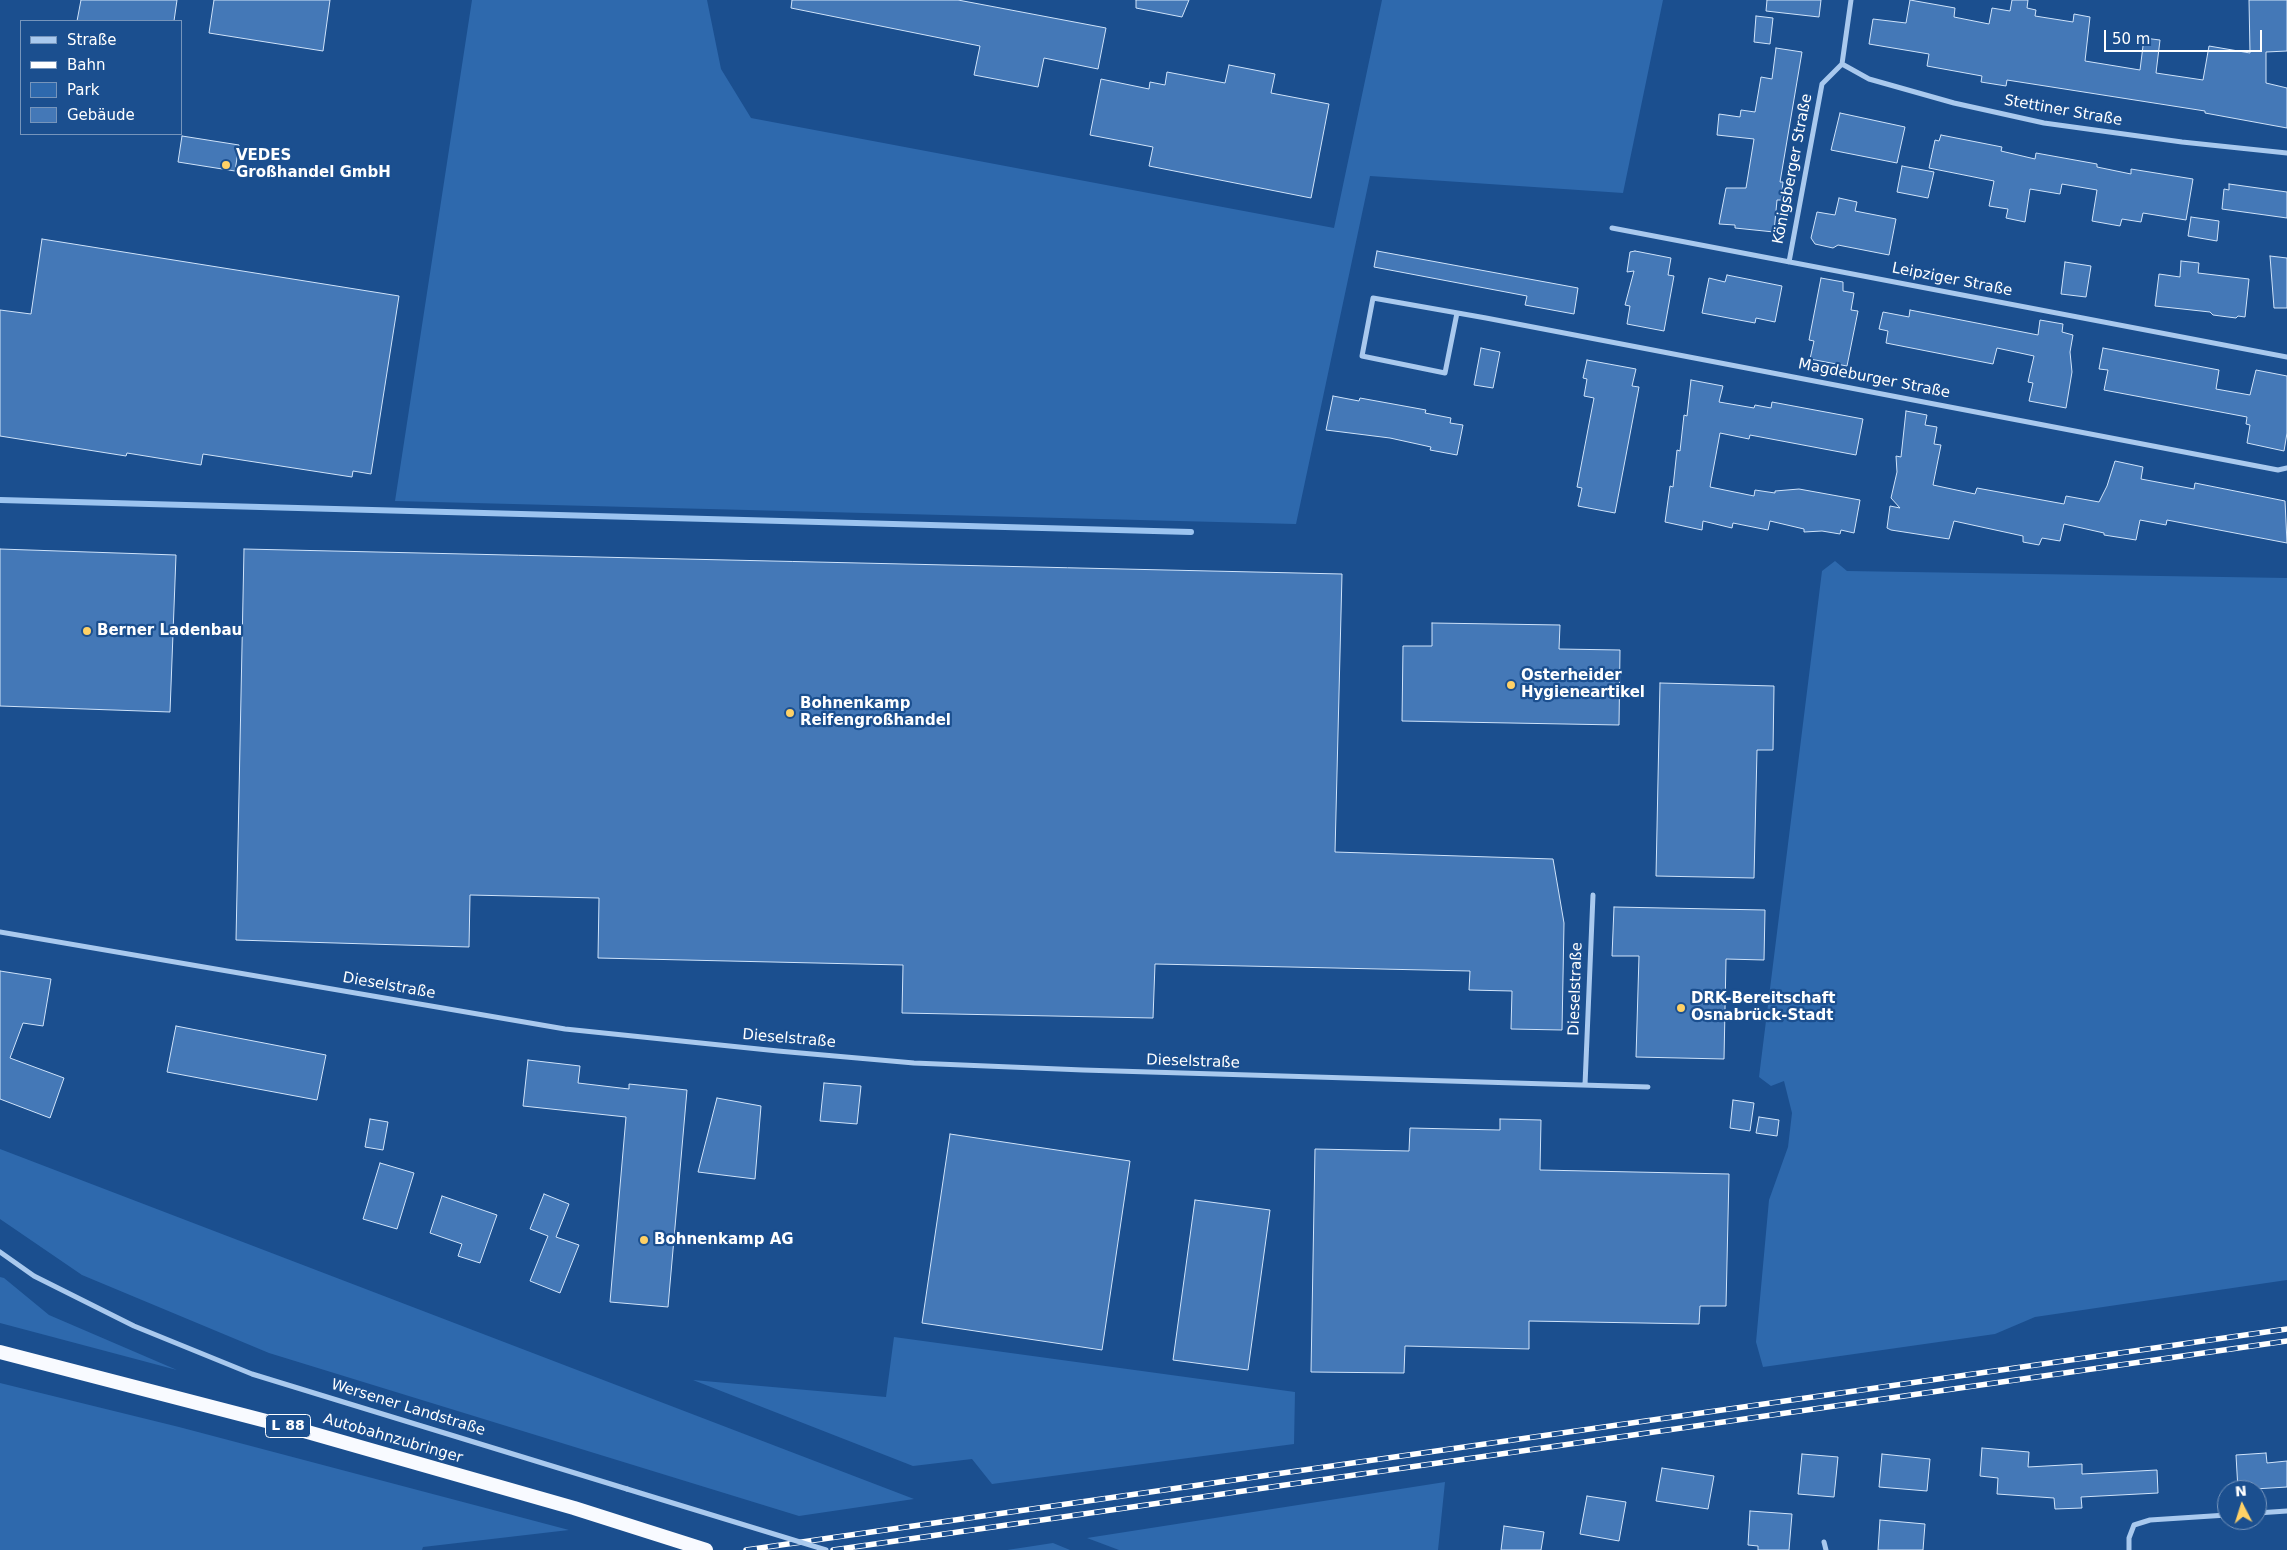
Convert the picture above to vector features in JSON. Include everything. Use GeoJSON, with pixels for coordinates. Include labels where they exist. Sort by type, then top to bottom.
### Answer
{"type":"FeatureCollection","features":[{"type":"Feature","properties":{"kind":"highway","name":"Autobahnzubringer"},"geometry":{"type":"LineString","coordinates":[[0,1352],[297,1428],[574,1508],[706,1550]]}},
{"type":"Feature","properties":{"kind":"street"},"geometry":{"type":"LineString","coordinates":[[1842,64],[1851,0]]}},
{"type":"Feature","properties":{"kind":"street","name":"Stettiner Straße"},"geometry":{"type":"LineString","coordinates":[[1842,64],[1870,80],[1954,103],[2044,123],[2182,142],[2287,153]]}},
{"type":"Feature","properties":{"kind":"street","name":"Königsberger Straße"},"geometry":{"type":"LineString","coordinates":[[1789,262],[1822,84],[1842,64]]}},
{"type":"Feature","properties":{"kind":"street","name":"Leipziger Straße"},"geometry":{"type":"LineString","coordinates":[[1612,228],[2287,357]]}},
{"type":"Feature","properties":{"kind":"street","name":"Magdeburger Straße"},"geometry":{"type":"LineString","coordinates":[[1457,313],[1445,373],[1362,356],[1373,298],[1457,313],[2278,470],[2287,468]]}},
{"type":"Feature","properties":{"kind":"street","name":"Dieselstraße"},"geometry":{"type":"LineString","coordinates":[[1585,1085],[1593,895]]}},
{"type":"Feature","properties":{"kind":"street","name":"Dieselstraße"},"geometry":{"type":"LineString","coordinates":[[0,932],[565,1029],[778,1051],[914,1063],[1083,1070],[1289,1078],[1460,1080],[1648,1087]]}},
{"type":"Feature","properties":{"kind":"street","name":"Wersener Landstraße"},"geometry":{"type":"LineString","coordinates":[[0,1252],[34,1276],[134,1326],[252,1374],[826,1550]]}},
{"type":"Feature","properties":{"kind":"street"},"geometry":{"type":"LineString","coordinates":[[2267,1511],[2287,1510]]}},
{"type":"Feature","properties":{"kind":"street"},"geometry":{"type":"LineString","coordinates":[[2129,1550],[2129,1538],[2134,1524],[2150,1520],[2217,1515]]}},
{"type":"Feature","properties":{"kind":"street"},"geometry":{"type":"LineString","coordinates":[[1824,1542],[1826,1550]]}},
{"type":"Feature","properties":{"kind":"green space"},"geometry":{"type":"Polygon","coordinates":[[[472,0],[707,0],[721,69],[751,118],[1334,228],[1382,0],[1663,0],[1623,193],[1370,176],[1296,524],[395,501],[472,0]]]}},
{"type":"Feature","properties":{"kind":"green space"},"geometry":{"type":"Polygon","coordinates":[[[1835,561],[1847,571],[2287,578],[2287,1280],[2035,1317],[1995,1334],[1763,1367],[1756,1342],[1769,1200],[1788,1147],[1792,1113],[1784,1081],[1771,1086],[1759,1077],[1822,571],[1835,561]]]}},
{"type":"Feature","properties":{"kind":"green space"},"geometry":{"type":"Polygon","coordinates":[[[0,1149],[914,1499],[799,1516],[269,1353],[82,1275],[0,1219],[0,1149]]]}},
{"type":"Feature","properties":{"kind":"green space"},"geometry":{"type":"Polygon","coordinates":[[[0,1277],[4,1278],[49,1315],[177,1370],[0,1323],[0,1277]]]}},
{"type":"Feature","properties":{"kind":"green space"},"geometry":{"type":"Polygon","coordinates":[[[894,1337],[1295,1392],[1294,1444],[992,1484],[972,1459],[913,1466],[693,1380],[886,1397],[894,1337]]]}},
{"type":"Feature","properties":{"kind":"green space"},"geometry":{"type":"Polygon","coordinates":[[[0,1383],[179,1427],[569,1530],[423,1547],[422,1550],[0,1550],[0,1383]]]}},
{"type":"Feature","properties":{"kind":"green space"},"geometry":{"type":"Polygon","coordinates":[[[1445,1482],[1438,1550],[1119,1550],[1087,1538],[1445,1482]]]}},
{"type":"Feature","properties":{"kind":"green space"},"geometry":{"type":"Polygon","coordinates":[[[1053,1543],[1070,1550],[1007,1550],[1053,1543]]]}},
{"type":"Feature","properties":{"kind":"building"},"geometry":{"type":"Polygon","coordinates":[[[81,0],[177,0],[174,20],[77,20],[81,0]]]}},
{"type":"Feature","properties":{"kind":"building"},"geometry":{"type":"Polygon","coordinates":[[[214,0],[330,0],[323,51],[209,33],[214,0]]]}},
{"type":"Feature","properties":{"kind":"building"},"geometry":{"type":"Polygon","coordinates":[[[792,0],[958,0],[1106,28],[1098,69],[1044,58],[1038,87],[974,75],[980,46],[791,8],[792,0]]]}},
{"type":"Feature","properties":{"kind":"building"},"geometry":{"type":"Polygon","coordinates":[[[1136,0],[1189,0],[1182,17],[1136,8],[1136,0]]]}},
{"type":"Feature","properties":{"kind":"building"},"geometry":{"type":"Polygon","coordinates":[[[1767,0],[1821,0],[1819,17],[1766,11],[1767,0]]]}},
{"type":"Feature","properties":{"kind":"building"},"geometry":{"type":"Polygon","coordinates":[[[1910,0],[1955,8],[1954,17],[1989,24],[1992,8],[2010,11],[2012,0],[2028,0],[2027,8],[2036,10],[2035,16],[2073,22],[2074,14],[2090,17],[2085,61],[2140,70],[2144,38],[2160,40],[2156,73],[2203,80],[2209,46],[2250,53],[2249,0],[2287,0],[2287,51],[2266,52],[2266,83],[2287,88],[2287,128],[2205,113],[2205,111],[2007,80],[2006,86],[1981,82],[1982,76],[1927,66],[1929,54],[1869,44],[1873,19],[1906,23],[1910,0]]]}},
{"type":"Feature","properties":{"kind":"building"},"geometry":{"type":"Polygon","coordinates":[[[1756,16],[1773,18],[1770,44],[1754,42],[1756,16]]]}},
{"type":"Feature","properties":{"kind":"building"},"geometry":{"type":"Polygon","coordinates":[[[1776,48],[1802,52],[1780,182],[1783,182],[1781,200],[1777,200],[1774,232],[1735,228],[1735,225],[1719,224],[1726,188],[1746,188],[1754,139],[1717,135],[1719,114],[1740,117],[1741,110],[1755,112],[1761,77],[1772,79],[1776,48]]]}},
{"type":"Feature","properties":{"kind":"building"},"geometry":{"type":"Polygon","coordinates":[[[1229,65],[1275,74],[1271,93],[1329,104],[1311,198],[1149,166],[1153,147],[1090,135],[1101,79],[1149,89],[1150,82],[1165,85],[1167,72],[1225,83],[1229,65]]]}},
{"type":"Feature","properties":{"kind":"building"},"geometry":{"type":"Polygon","coordinates":[[[1840,113],[1905,127],[1897,163],[1831,150],[1840,113]]]}},
{"type":"Feature","properties":{"kind":"building"},"geometry":{"type":"Polygon","coordinates":[[[1941,135],[2002,147],[2001,151],[2035,159],[2036,153],[2097,164],[2097,167],[2131,174],[2131,169],[2193,179],[2186,220],[2143,213],[2141,222],[2122,219],[2120,226],[2092,221],[2097,190],[2062,184],[2060,194],[2030,189],[2025,222],[2006,218],[2008,209],[1989,206],[1994,181],[1929,168],[1935,140],[1939,141],[1941,135]]]}},
{"type":"Feature","properties":{"kind":"building"},"geometry":{"type":"Polygon","coordinates":[[[182,136],[239,145],[235,171],[178,162],[182,136]]]}},
{"type":"Feature","properties":{"kind":"building"},"geometry":{"type":"Polygon","coordinates":[[[1902,166],[1934,172],[1928,198],[1897,192],[1902,166]]]}},
{"type":"Feature","properties":{"kind":"building"},"geometry":{"type":"Polygon","coordinates":[[[2229,184],[2287,192],[2287,218],[2222,209],[2224,189],[2229,190],[2229,184]]]}},
{"type":"Feature","properties":{"kind":"building"},"geometry":{"type":"Polygon","coordinates":[[[1839,198],[1857,202],[1855,211],[1896,219],[1889,255],[1838,245],[1833,248],[1815,244],[1811,238],[1817,212],[1835,215],[1839,198]]]}},
{"type":"Feature","properties":{"kind":"building"},"geometry":{"type":"Polygon","coordinates":[[[2191,217],[2219,221],[2217,241],[2188,236],[2191,217]]]}},
{"type":"Feature","properties":{"kind":"building"},"geometry":{"type":"Polygon","coordinates":[[[42,239],[399,296],[371,474],[353,471],[352,477],[203,454],[201,465],[127,453],[126,456],[0,436],[0,310],[31,314],[42,239]]]}},
{"type":"Feature","properties":{"kind":"building"},"geometry":{"type":"Polygon","coordinates":[[[1377,251],[1578,288],[1574,314],[1525,305],[1527,296],[1374,267],[1377,251]]]}},
{"type":"Feature","properties":{"kind":"building"},"geometry":{"type":"Polygon","coordinates":[[[1635,251],[1671,258],[1668,275],[1674,276],[1664,331],[1627,324],[1630,306],[1625,305],[1634,271],[1627,272],[1630,252],[1635,251]]]}},
{"type":"Feature","properties":{"kind":"building"},"geometry":{"type":"Polygon","coordinates":[[[2270,256],[2287,258],[2287,308],[2274,308],[2270,256]]]}},
{"type":"Feature","properties":{"kind":"building"},"geometry":{"type":"Polygon","coordinates":[[[2181,261],[2199,263],[2198,273],[2249,279],[2245,317],[2238,316],[2236,318],[2213,315],[2210,312],[2155,306],[2159,274],[2180,277],[2181,261]]]}},
{"type":"Feature","properties":{"kind":"building"},"geometry":{"type":"Polygon","coordinates":[[[2065,262],[2091,266],[2086,297],[2061,294],[2065,262]]]}},
{"type":"Feature","properties":{"kind":"building"},"geometry":{"type":"Polygon","coordinates":[[[1727,275],[1782,286],[1775,322],[1756,318],[1755,323],[1702,313],[1709,278],[1725,282],[1727,275]]]}},
{"type":"Feature","properties":{"kind":"building"},"geometry":{"type":"Polygon","coordinates":[[[1821,278],[1843,282],[1843,291],[1854,293],[1851,310],[1858,311],[1847,366],[1810,359],[1814,341],[1809,340],[1821,278]]]}},
{"type":"Feature","properties":{"kind":"building"},"geometry":{"type":"Polygon","coordinates":[[[1910,310],[2038,335],[2040,320],[2063,324],[2062,332],[2073,335],[2070,352],[2072,372],[2066,408],[2029,401],[2033,383],[2028,382],[2034,356],[1997,348],[1993,364],[1886,343],[1888,331],[1879,329],[1883,312],[1909,317],[1910,310]]]}},
{"type":"Feature","properties":{"kind":"building"},"geometry":{"type":"Polygon","coordinates":[[[1481,348],[1500,352],[1493,388],[1474,385],[1481,348]]]}},
{"type":"Feature","properties":{"kind":"building"},"geometry":{"type":"Polygon","coordinates":[[[2103,348],[2219,370],[2216,389],[2250,395],[2256,370],[2287,376],[2287,433],[2284,451],[2247,443],[2250,425],[2246,424],[2247,417],[2104,390],[2108,370],[2099,369],[2103,348]]]}},
{"type":"Feature","properties":{"kind":"building"},"geometry":{"type":"Polygon","coordinates":[[[1587,360],[1636,369],[1632,386],[1639,387],[1615,513],[1578,506],[1582,488],[1577,487],[1594,398],[1584,396],[1587,379],[1583,378],[1587,360]]]}},
{"type":"Feature","properties":{"kind":"building"},"geometry":{"type":"Polygon","coordinates":[[[1691,380],[1723,386],[1719,402],[1754,408],[1755,405],[1771,408],[1772,402],[1863,419],[1856,455],[1750,435],[1749,439],[1720,433],[1710,487],[1754,496],[1755,490],[1775,493],[1775,491],[1799,489],[1860,500],[1854,533],[1841,530],[1840,534],[1822,531],[1804,532],[1804,529],[1770,521],[1768,530],[1733,523],[1732,528],[1703,521],[1702,530],[1665,522],[1670,486],[1673,487],[1677,450],[1680,451],[1684,415],[1687,416],[1691,380]]]}},
{"type":"Feature","properties":{"kind":"building"},"geometry":{"type":"Polygon","coordinates":[[[1333,396],[1359,401],[1360,398],[1426,410],[1425,413],[1451,418],[1450,423],[1463,425],[1457,455],[1430,450],[1431,447],[1390,438],[1326,430],[1333,396]]]}},
{"type":"Feature","properties":{"kind":"building"},"geometry":{"type":"Polygon","coordinates":[[[1906,411],[1927,415],[1925,425],[1937,427],[1934,444],[1941,445],[1933,485],[1975,494],[1977,488],[2064,504],[2066,496],[2099,502],[2107,486],[2115,461],[2143,467],[2141,479],[2194,489],[2195,483],[2285,501],[2287,543],[2167,520],[2166,525],[2140,520],[2136,540],[2104,535],[2104,533],[2064,524],[2060,541],[2042,538],[2039,545],[2023,542],[2023,536],[1954,521],[1949,539],[1891,530],[1887,528],[1890,506],[1900,508],[1891,498],[1897,472],[1896,456],[1901,457],[1906,411]]]}},
{"type":"Feature","properties":{"kind":"building","name":"Berner Ladenbau"},"geometry":{"type":"Polygon","coordinates":[[[0,549],[176,555],[170,712],[0,706],[0,549]]]}},
{"type":"Feature","properties":{"kind":"building","name":"Bohnenkamp Reifengroßhandel"},"geometry":{"type":"Polygon","coordinates":[[[244,549],[1342,574],[1335,852],[1553,859],[1564,923],[1562,1030],[1511,1029],[1512,991],[1469,990],[1470,971],[1155,964],[1153,1018],[902,1013],[903,965],[598,958],[599,898],[470,895],[469,947],[236,940],[244,549]]]}},
{"type":"Feature","properties":{"kind":"building","name":"Osterheider Hygieneartikel"},"geometry":{"type":"Polygon","coordinates":[[[1432,623],[1560,625],[1559,649],[1620,650],[1619,725],[1402,721],[1403,646],[1432,646],[1432,623]]]}},
{"type":"Feature","properties":{"kind":"building"},"geometry":{"type":"Polygon","coordinates":[[[1660,683],[1774,686],[1773,750],[1757,750],[1754,878],[1656,876],[1660,683]]]}},
{"type":"Feature","properties":{"kind":"building","name":"DRK-Bereitschaft Osnabrück-Stadt"},"geometry":{"type":"Polygon","coordinates":[[[1614,907],[1765,910],[1764,960],[1726,959],[1724,1059],[1636,1057],[1639,956],[1612,956],[1614,907]]]}},
{"type":"Feature","properties":{"kind":"building"},"geometry":{"type":"Polygon","coordinates":[[[0,971],[51,979],[43,1026],[23,1023],[10,1058],[64,1078],[50,1118],[0,1099],[0,971]]]}},
{"type":"Feature","properties":{"kind":"building"},"geometry":{"type":"Polygon","coordinates":[[[176,1026],[326,1055],[317,1100],[167,1072],[176,1026]]]}},
{"type":"Feature","properties":{"kind":"building","name":"Bohnenkamp AG"},"geometry":{"type":"Polygon","coordinates":[[[528,1060],[580,1066],[578,1083],[629,1089],[629,1084],[687,1090],[668,1307],[610,1302],[626,1117],[523,1106],[528,1060]]]}},
{"type":"Feature","properties":{"kind":"building"},"geometry":{"type":"Polygon","coordinates":[[[824,1083],[861,1086],[857,1124],[820,1121],[824,1083]]]}},
{"type":"Feature","properties":{"kind":"building"},"geometry":{"type":"Polygon","coordinates":[[[717,1098],[761,1106],[755,1179],[698,1172],[717,1098]]]}},
{"type":"Feature","properties":{"kind":"building"},"geometry":{"type":"Polygon","coordinates":[[[1733,1100],[1754,1103],[1750,1131],[1730,1128],[1733,1100]]]}},
{"type":"Feature","properties":{"kind":"building"},"geometry":{"type":"Polygon","coordinates":[[[1759,1117],[1779,1120],[1777,1136],[1756,1133],[1759,1117]]]}},
{"type":"Feature","properties":{"kind":"building"},"geometry":{"type":"Polygon","coordinates":[[[370,1119],[388,1122],[383,1150],[365,1147],[370,1119]]]}},
{"type":"Feature","properties":{"kind":"building"},"geometry":{"type":"Polygon","coordinates":[[[1500,1119],[1541,1120],[1540,1170],[1729,1174],[1726,1306],[1700,1306],[1699,1324],[1529,1321],[1529,1349],[1405,1346],[1404,1373],[1311,1372],[1315,1149],[1409,1151],[1410,1128],[1500,1130],[1500,1119]]]}},
{"type":"Feature","properties":{"kind":"building"},"geometry":{"type":"Polygon","coordinates":[[[950,1134],[1130,1161],[1102,1350],[922,1323],[950,1134]]]}},
{"type":"Feature","properties":{"kind":"building"},"geometry":{"type":"Polygon","coordinates":[[[380,1163],[414,1173],[397,1229],[363,1219],[380,1163]]]}},
{"type":"Feature","properties":{"kind":"building"},"geometry":{"type":"Polygon","coordinates":[[[544,1194],[569,1204],[556,1237],[579,1245],[560,1293],[530,1281],[548,1236],[530,1229],[544,1194]]]}},
{"type":"Feature","properties":{"kind":"building"},"geometry":{"type":"Polygon","coordinates":[[[442,1196],[497,1215],[480,1263],[458,1256],[462,1244],[430,1233],[442,1196]]]}},
{"type":"Feature","properties":{"kind":"building"},"geometry":{"type":"Polygon","coordinates":[[[1195,1200],[1270,1210],[1248,1370],[1173,1360],[1195,1200]]]}},
{"type":"Feature","properties":{"kind":"building"},"geometry":{"type":"Polygon","coordinates":[[[1982,1448],[2029,1452],[2028,1467],[2082,1464],[2082,1474],[2157,1470],[2158,1493],[2081,1497],[2082,1508],[2055,1509],[2054,1498],[1997,1494],[1998,1478],[1980,1476],[1982,1448]]]}},
{"type":"Feature","properties":{"kind":"building"},"geometry":{"type":"Polygon","coordinates":[[[2266,1453],[2267,1463],[2287,1461],[2287,1487],[2267,1488],[2267,1480],[2237,1480],[2236,1455],[2266,1453]]]}},
{"type":"Feature","properties":{"kind":"building"},"geometry":{"type":"Polygon","coordinates":[[[1802,1454],[1838,1457],[1834,1497],[1798,1494],[1802,1454]]]}},
{"type":"Feature","properties":{"kind":"building"},"geometry":{"type":"Polygon","coordinates":[[[1882,1454],[1930,1459],[1927,1491],[1879,1487],[1882,1454]]]}},
{"type":"Feature","properties":{"kind":"building"},"geometry":{"type":"Polygon","coordinates":[[[1662,1468],[1714,1476],[1708,1509],[1656,1501],[1662,1468]]]}},
{"type":"Feature","properties":{"kind":"building"},"geometry":{"type":"Polygon","coordinates":[[[1587,1496],[1626,1502],[1619,1541],[1580,1534],[1587,1496]]]}},
{"type":"Feature","properties":{"kind":"building"},"geometry":{"type":"Polygon","coordinates":[[[1750,1511],[1792,1514],[1789,1550],[1758,1550],[1758,1546],[1748,1545],[1750,1511]]]}},
{"type":"Feature","properties":{"kind":"building"},"geometry":{"type":"Polygon","coordinates":[[[1880,1520],[1925,1524],[1923,1550],[1878,1550],[1880,1520]]]}},
{"type":"Feature","properties":{"kind":"building"},"geometry":{"type":"Polygon","coordinates":[[[1504,1526],[1544,1532],[1541,1550],[1501,1550],[1504,1526]]]}},
{"type":"Feature","properties":{"kind":"waterway"},"geometry":{"type":"LineString","coordinates":[[0,500],[1191,532]]}},
{"type":"Feature","properties":{"kind":"railway"},"geometry":{"type":"LineString","coordinates":[[746,1550],[2287,1329]]}},
{"type":"Feature","properties":{"kind":"railway"},"geometry":{"type":"LineString","coordinates":[[833,1550],[2287,1341]]}},
{"type":"Feature","properties":{"kind":"place","name":"VEDES Großhandel GmbH"},"geometry":{"type":"Point","coordinates":[226,165]}},
{"type":"Feature","properties":{"kind":"place","name":"Berner Ladenbau"},"geometry":{"type":"Point","coordinates":[87,631]}},
{"type":"Feature","properties":{"kind":"place","name":"Osterheider Hygieneartikel"},"geometry":{"type":"Point","coordinates":[1511,685]}},
{"type":"Feature","properties":{"kind":"place","name":"Bohnenkamp Reifengroßhandel"},"geometry":{"type":"Point","coordinates":[790,713]}},
{"type":"Feature","properties":{"kind":"place","name":"DRK-Bereitschaft Osnabrück-Stadt"},"geometry":{"type":"Point","coordinates":[1681,1008]}},
{"type":"Feature","properties":{"kind":"place","name":"Bohnenkamp AG"},"geometry":{"type":"Point","coordinates":[644,1240]}}]}
